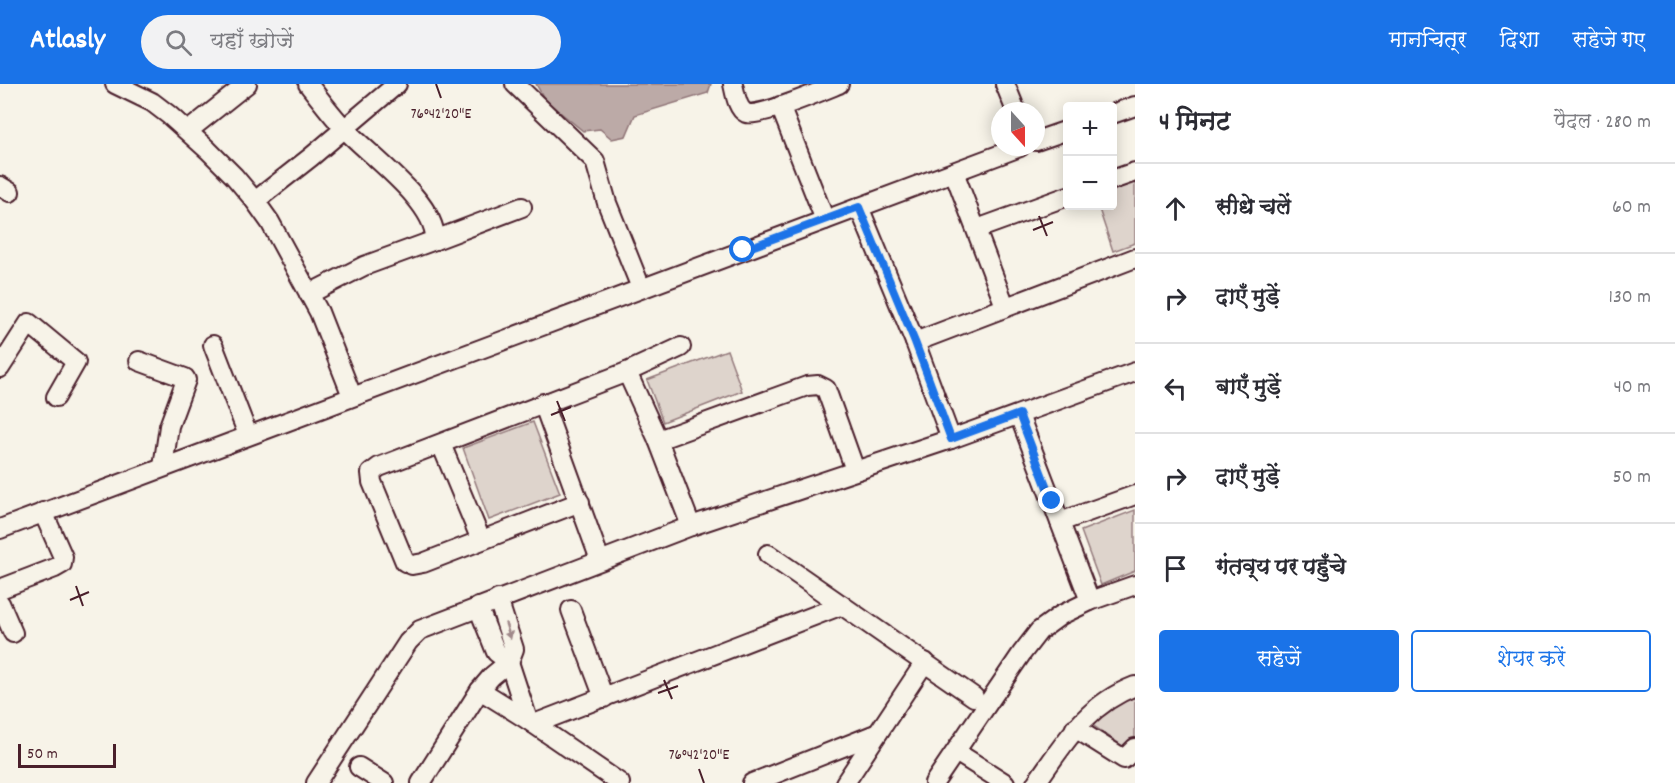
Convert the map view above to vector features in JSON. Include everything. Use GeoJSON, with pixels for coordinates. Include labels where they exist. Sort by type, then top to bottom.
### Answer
{"type":"FeatureCollection","features":[{"type":"Feature","properties":{"kind":"street"},"geometry":{"type":"LineString","coordinates":[[115,84],[152,102],[188,131],[234,176],[255,201],[270,222],[309,294],[328,333],[352,396]]}},
{"type":"Feature","properties":{"kind":"street"},"geometry":{"type":"LineString","coordinates":[[188,131],[247,84]]}},
{"type":"Feature","properties":{"kind":"street"},"geometry":{"type":"LineString","coordinates":[[308,84],[344,129],[372,153],[425,210],[435,229],[435,240]]}},
{"type":"Feature","properties":{"kind":"street"},"geometry":{"type":"LineString","coordinates":[[255,201],[397,84]]}},
{"type":"Feature","properties":{"kind":"street"},"geometry":{"type":"LineString","coordinates":[[515,84],[595,161],[608,203],[641,288]]}},
{"type":"Feature","properties":{"kind":"street"},"geometry":{"type":"LineString","coordinates":[[733,84],[739,105],[748,114],[780,106],[840,84]]}},
{"type":"Feature","properties":{"kind":"street"},"geometry":{"type":"LineString","coordinates":[[1005,84],[1012,102]]}},
{"type":"Feature","properties":{"kind":"street"},"geometry":{"type":"LineString","coordinates":[[780,106],[825,220]]}},
{"type":"Feature","properties":{"kind":"street"},"geometry":{"type":"LineString","coordinates":[[1117,113],[1135,106]]}},
{"type":"Feature","properties":{"kind":"street"},"geometry":{"type":"LineString","coordinates":[[1045,138],[1063,132]]}},
{"type":"Feature","properties":{"kind":"street"},"geometry":{"type":"LineString","coordinates":[[0,529],[996,156]]}},
{"type":"Feature","properties":{"kind":"street"},"geometry":{"type":"LineString","coordinates":[[954,172],[1005,306]]}},
{"type":"Feature","properties":{"kind":"street"},"geometry":{"type":"LineString","coordinates":[[1117,179],[1135,172]]}},
{"type":"Feature","properties":{"kind":"street"},"geometry":{"type":"LineString","coordinates":[[976,229],[1063,198]]}},
{"type":"Feature","properties":{"kind":"street"},"geometry":{"type":"LineString","coordinates":[[309,294],[364,266],[522,207]]}},
{"type":"Feature","properties":{"kind":"street"},"geometry":{"type":"LineString","coordinates":[[859,207],[915,342],[951,439]]}},
{"type":"Feature","properties":{"kind":"street"},"geometry":{"type":"LineString","coordinates":[[915,342],[1135,258]]}},
{"type":"Feature","properties":{"kind":"street"},"geometry":{"type":"LineString","coordinates":[[0,368],[28,323],[76,362],[56,397]]}},
{"type":"Feature","properties":{"kind":"street"},"geometry":{"type":"LineString","coordinates":[[213,345],[248,435]]}},
{"type":"Feature","properties":{"kind":"street"},"geometry":{"type":"LineString","coordinates":[[580,502],[423,563],[412,565],[405,562],[372,482],[371,473],[379,467],[627,372],[681,347]]}},
{"type":"Feature","properties":{"kind":"street"},"geometry":{"type":"LineString","coordinates":[[139,361],[186,380],[169,426],[163,467]]}},
{"type":"Feature","properties":{"kind":"street"},"geometry":{"type":"LineString","coordinates":[[627,372],[658,440],[691,526]]}},
{"type":"Feature","properties":{"kind":"street"},"geometry":{"type":"LineString","coordinates":[[316,783],[408,642],[420,630],[691,526],[951,439],[1135,372]]}},
{"type":"Feature","properties":{"kind":"street"},"geometry":{"type":"LineString","coordinates":[[658,440],[807,386],[818,385],[826,389],[855,470]]}},
{"type":"Feature","properties":{"kind":"street"},"geometry":{"type":"LineString","coordinates":[[543,403],[600,560]]}},
{"type":"Feature","properties":{"kind":"street"},"geometry":{"type":"LineString","coordinates":[[1019,414],[1090,601]]}},
{"type":"Feature","properties":{"kind":"street"},"geometry":{"type":"LineString","coordinates":[[441,444],[481,540]]}},
{"type":"Feature","properties":{"kind":"street"},"geometry":{"type":"LineString","coordinates":[[1060,522],[1135,495]]}},
{"type":"Feature","properties":{"kind":"street"},"geometry":{"type":"LineString","coordinates":[[0,588],[62,564],[63,557],[43,512]]}},
{"type":"Feature","properties":{"kind":"street"},"geometry":{"type":"LineString","coordinates":[[768,554],[974,697]]}},
{"type":"Feature","properties":{"kind":"street"},"geometry":{"type":"LineString","coordinates":[[934,783],[1039,631],[1061,615],[1090,601],[1135,585]]}},
{"type":"Feature","properties":{"kind":"street"},"geometry":{"type":"LineString","coordinates":[[422,783],[480,690],[508,662],[514,649],[498,599]]}},
{"type":"Feature","properties":{"kind":"street"},"geometry":{"type":"LineString","coordinates":[[0,603],[14,633]]}},
{"type":"Feature","properties":{"kind":"street"},"geometry":{"type":"LineString","coordinates":[[531,722],[604,698],[842,605]]}},
{"type":"Feature","properties":{"kind":"street"},"geometry":{"type":"LineString","coordinates":[[478,607],[496,652],[508,662],[531,722]]}},
{"type":"Feature","properties":{"kind":"street"},"geometry":{"type":"LineString","coordinates":[[571,610],[604,698]]}},
{"type":"Feature","properties":{"kind":"street"},"geometry":{"type":"LineString","coordinates":[[845,783],[924,662]]}},
{"type":"Feature","properties":{"kind":"street"},"geometry":{"type":"LineString","coordinates":[[1036,783],[1075,728],[1104,701],[1135,686]]}},
{"type":"Feature","properties":{"kind":"street"},"geometry":{"type":"LineString","coordinates":[[480,690],[620,783]]}},
{"type":"Feature","properties":{"kind":"street"},"geometry":{"type":"LineString","coordinates":[[1075,728],[1124,759],[1135,748]]}},
{"type":"Feature","properties":{"kind":"street"},"geometry":{"type":"LineString","coordinates":[[752,783],[878,733]]}},
{"type":"Feature","properties":{"kind":"street"},"geometry":{"type":"LineString","coordinates":[[956,752],[1005,783]]}},
{"type":"Feature","properties":{"kind":"street"},"geometry":{"type":"LineString","coordinates":[[359,767],[384,783]]}},
{"type":"Feature","properties":{"kind":"shaded area"},"geometry":{"type":"Polygon","coordinates":[[[536,84],[711,84],[708,93],[635,115],[626,136],[612,139],[600,129],[583,131],[545,100],[536,84]]]}},
{"type":"Feature","properties":{"kind":"shaded area"},"geometry":{"type":"Polygon","coordinates":[[[1135,179],[1135,243],[1113,251],[1099,210],[1117,210],[1117,186],[1135,179]]]}},
{"type":"Feature","properties":{"kind":"shaded area"},"geometry":{"type":"Polygon","coordinates":[[[727,350],[742,391],[663,422],[647,380],[727,350]]]}},
{"type":"Feature","properties":{"kind":"shaded area"},"geometry":{"type":"Polygon","coordinates":[[[533,422],[560,493],[489,520],[463,448],[533,422]]]}},
{"type":"Feature","properties":{"kind":"shaded area"},"geometry":{"type":"Polygon","coordinates":[[[1135,510],[1135,571],[1101,585],[1081,531],[1135,510]]]}},
{"type":"Feature","properties":{"kind":"shaded area"},"geometry":{"type":"Polygon","coordinates":[[[1135,696],[1135,741],[1127,749],[1091,724],[1115,703],[1135,696]]]}},
{"type":"Feature","properties":{"kind":"route"},"geometry":{"type":"LineString","coordinates":[[743,250],[859,207],[915,342],[951,439],[1019,414],[1052,501]]}}]}
